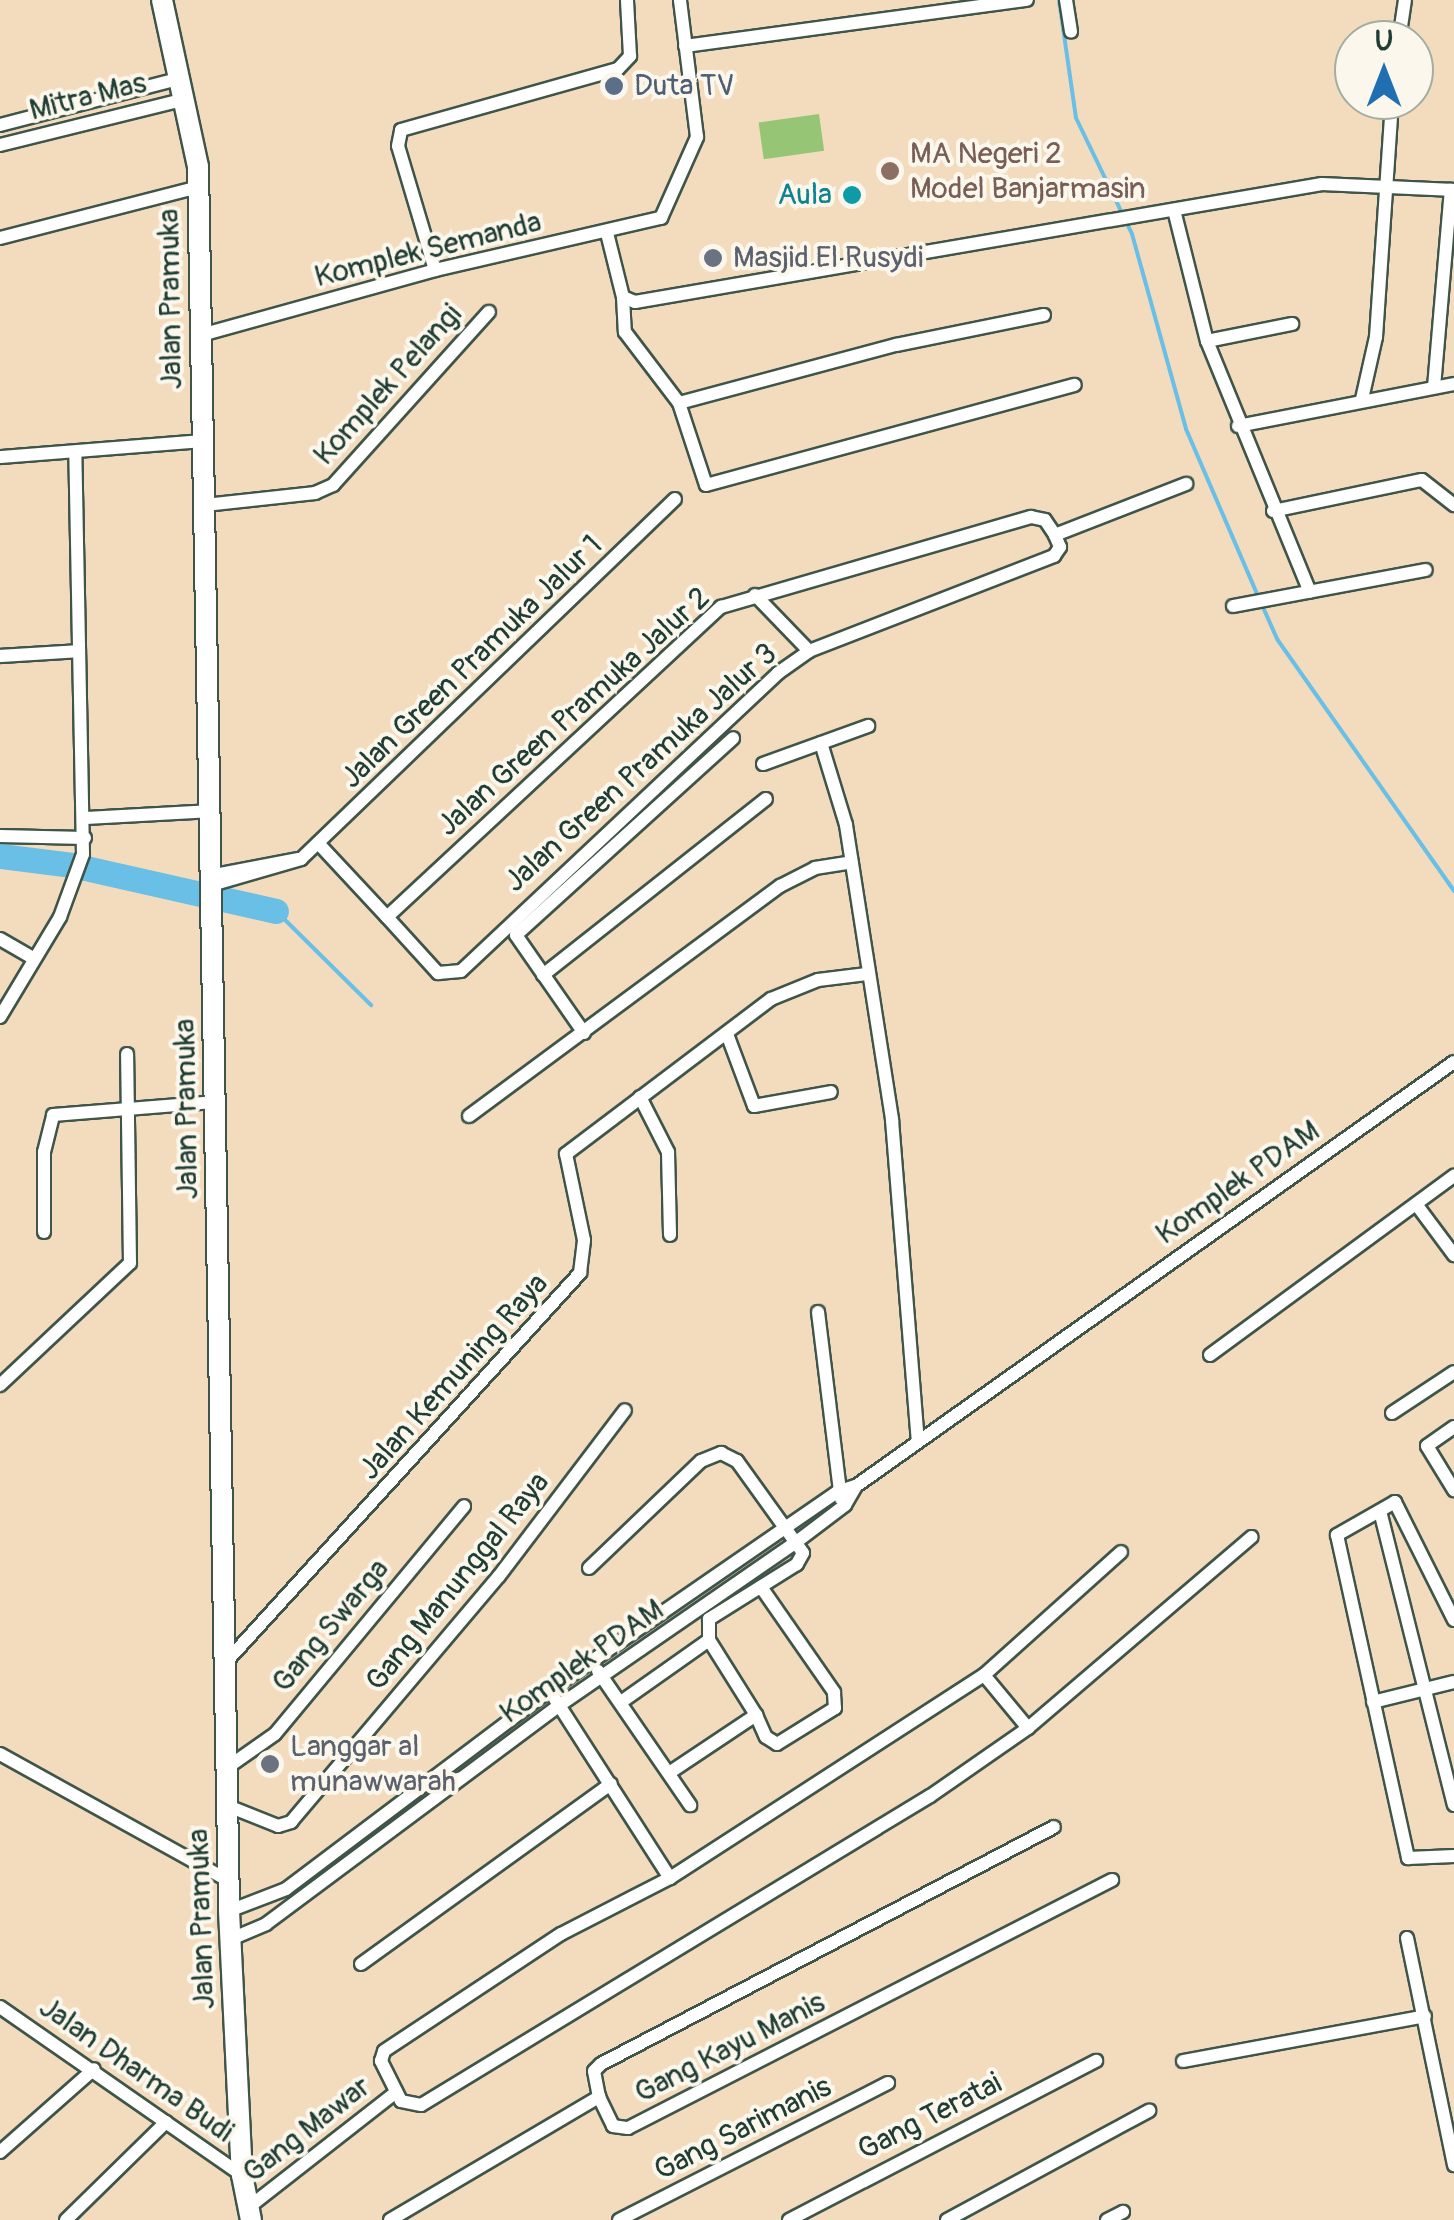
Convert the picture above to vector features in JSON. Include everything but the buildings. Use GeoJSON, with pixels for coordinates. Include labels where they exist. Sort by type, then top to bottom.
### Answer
{"type":"FeatureCollection","features":[{"type":"Feature","properties":{"kind":"main road","name":"Jalan Pramuka"},"geometry":{"type":"LineString","coordinates":[[162,0],[186,88],[199,188],[215,889],[229,1911],[242,2175],[250,2214]]}},
{"type":"Feature","properties":{"kind":"street"},"geometry":{"type":"LineString","coordinates":[[435,270],[398,146],[401,130],[618,70],[630,56],[626,0]]}},
{"type":"Feature","properties":{"kind":"street"},"geometry":{"type":"LineString","coordinates":[[680,0],[684,46],[1027,0]]}},
{"type":"Feature","properties":{"kind":"street"},"geometry":{"type":"LineString","coordinates":[[1066,0],[1071,32]]}},
{"type":"Feature","properties":{"kind":"street","name":"Komplek Semanda"},"geometry":{"type":"LineString","coordinates":[[201,335],[435,270],[607,233],[666,214],[697,138],[684,46]]}},
{"type":"Feature","properties":{"kind":"street","name":"Mitra Mas"},"geometry":{"type":"LineString","coordinates":[[0,124],[186,88]]}},
{"type":"Feature","properties":{"kind":"street","name":"Mitra Mas"},"geometry":{"type":"LineString","coordinates":[[0,145],[186,88]]}},
{"type":"Feature","properties":{"kind":"street"},"geometry":{"type":"LineString","coordinates":[[1362,399],[1376,336],[1390,184],[1392,120]]}},
{"type":"Feature","properties":{"kind":"street"},"geometry":{"type":"LineString","coordinates":[[623,297],[635,302],[687,295],[1322,184],[1390,184],[1452,190],[1434,387]]}},
{"type":"Feature","properties":{"kind":"street"},"geometry":{"type":"LineString","coordinates":[[0,238],[199,188]]}},
{"type":"Feature","properties":{"kind":"street"},"geometry":{"type":"LineString","coordinates":[[1174,210],[1208,341],[1238,426],[1310,592]]}},
{"type":"Feature","properties":{"kind":"street"},"geometry":{"type":"LineString","coordinates":[[607,233],[623,297],[626,332],[679,404],[701,480],[712,486],[1075,385]]}},
{"type":"Feature","properties":{"kind":"street","name":"Komplek Pelangi"},"geometry":{"type":"LineString","coordinates":[[205,506],[315,493],[333,484],[488,312]]}},
{"type":"Feature","properties":{"kind":"street"},"geometry":{"type":"LineString","coordinates":[[679,404],[896,345],[1044,316]]}},
{"type":"Feature","properties":{"kind":"street"},"geometry":{"type":"LineString","coordinates":[[1208,341],[1292,324]]}},
{"type":"Feature","properties":{"kind":"street"},"geometry":{"type":"LineString","coordinates":[[1238,426],[1454,384]]}},
{"type":"Feature","properties":{"kind":"street"},"geometry":{"type":"LineString","coordinates":[[0,457],[203,441]]}},
{"type":"Feature","properties":{"kind":"street"},"geometry":{"type":"LineString","coordinates":[[0,1017],[78,881],[83,854],[86,818],[75,454]]}},
{"type":"Feature","properties":{"kind":"street"},"geometry":{"type":"LineString","coordinates":[[1273,511],[1422,480],[1454,505]]}},
{"type":"Feature","properties":{"kind":"street"},"geometry":{"type":"LineString","coordinates":[[1055,535],[1186,484]]}},
{"type":"Feature","properties":{"kind":"street","name":"Jalan Green Pramuka Jalur 1"},"geometry":{"type":"LineString","coordinates":[[215,889],[301,859],[675,499]]}},
{"type":"Feature","properties":{"kind":"street","name":"Jalan Green Pramuka Jalur 2"},"geometry":{"type":"LineString","coordinates":[[387,916],[707,616],[755,595],[1031,516],[1045,520],[1055,535]]}},
{"type":"Feature","properties":{"kind":"street","name":"Jalan Green Pramuka Jalur 3"},"geometry":{"type":"LineString","coordinates":[[387,916],[438,973],[461,971],[734,712],[809,651],[1054,556],[1060,548],[1055,535]]}},
{"type":"Feature","properties":{"kind":"street"},"geometry":{"type":"LineString","coordinates":[[1233,606],[1426,570]]}},
{"type":"Feature","properties":{"kind":"street"},"geometry":{"type":"LineString","coordinates":[[755,595],[809,651]]}},
{"type":"Feature","properties":{"kind":"street"},"geometry":{"type":"LineString","coordinates":[[0,656],[80,651]]}},
{"type":"Feature","properties":{"kind":"street"},"geometry":{"type":"LineString","coordinates":[[763,764],[868,726]]}},
{"type":"Feature","properties":{"kind":"street"},"geometry":{"type":"LineString","coordinates":[[584,1034],[517,943],[518,932],[733,738]]}},
{"type":"Feature","properties":{"kind":"street"},"geometry":{"type":"LineString","coordinates":[[821,743],[852,862],[892,1120],[918,1440]]}},
{"type":"Feature","properties":{"kind":"street"},"geometry":{"type":"LineString","coordinates":[[542,975],[766,800]]}},
{"type":"Feature","properties":{"kind":"street"},"geometry":{"type":"LineString","coordinates":[[86,818],[213,811]]}},
{"type":"Feature","properties":{"kind":"street"},"geometry":{"type":"LineString","coordinates":[[0,836],[85,838]]}},
{"type":"Feature","properties":{"kind":"street"},"geometry":{"type":"LineString","coordinates":[[318,843],[387,916]]}},
{"type":"Feature","properties":{"kind":"street"},"geometry":{"type":"LineString","coordinates":[[469,1116],[780,886],[815,868],[852,862]]}},
{"type":"Feature","properties":{"kind":"street"},"geometry":{"type":"LineString","coordinates":[[0,939],[34,959]]}},
{"type":"Feature","properties":{"kind":"street","name":"Jalan Kemuning Raya"},"geometry":{"type":"LineString","coordinates":[[227,1661],[574,1282],[584,1240],[566,1154],[788,989],[868,974]]}},
{"type":"Feature","properties":{"kind":"street"},"geometry":{"type":"LineString","coordinates":[[727,1034],[754,1106],[831,1092]]}},
{"type":"Feature","properties":{"kind":"street"},"geometry":{"type":"LineString","coordinates":[[0,1385],[130,1264],[127,1054]]}},
{"type":"Feature","properties":{"kind":"street","name":"Komplek PDAM"},"geometry":{"type":"LineString","coordinates":[[229,1911],[258,1905],[550,1690],[837,1492],[856,1486],[1454,1062]]}},
{"type":"Feature","properties":{"kind":"street"},"geometry":{"type":"LineString","coordinates":[[640,1097],[668,1152],[670,1235]]}},
{"type":"Feature","properties":{"kind":"street"},"geometry":{"type":"LineString","coordinates":[[44,1232],[50,1118],[216,1102]]}},
{"type":"Feature","properties":{"kind":"street"},"geometry":{"type":"LineString","coordinates":[[1210,1355],[1454,1176]]}},
{"type":"Feature","properties":{"kind":"street"},"geometry":{"type":"LineString","coordinates":[[1416,1204],[1454,1256]]}},
{"type":"Feature","properties":{"kind":"street"},"geometry":{"type":"LineString","coordinates":[[818,1312],[837,1492],[845,1505]]}},
{"type":"Feature","properties":{"kind":"street"},"geometry":{"type":"LineString","coordinates":[[1392,1413],[1454,1372]]}},
{"type":"Feature","properties":{"kind":"street","name":"Gang Manunggal Raya"},"geometry":{"type":"LineString","coordinates":[[228,1806],[278,1826],[291,1822],[499,1576],[626,1410]]}},
{"type":"Feature","properties":{"kind":"street"},"geometry":{"type":"LineString","coordinates":[[1454,1428],[1428,1446],[1454,1490]]}},
{"type":"Feature","properties":{"kind":"street"},"geometry":{"type":"LineString","coordinates":[[589,1568],[712,1454],[737,1461],[794,1543],[801,1560],[709,1619],[708,1640],[768,1741],[782,1744],[836,1704],[760,1588]]}},
{"type":"Feature","properties":{"kind":"street","name":"Komplek PDAM"},"geometry":{"type":"LineString","coordinates":[[232,1939],[266,1924],[560,1705],[794,1543],[845,1505],[856,1486]]}},
{"type":"Feature","properties":{"kind":"street"},"geometry":{"type":"LineString","coordinates":[[1454,1620],[1395,1502],[1337,1534],[1408,1858],[1454,1856]]}},
{"type":"Feature","properties":{"kind":"street","name":"Gang Swarga"},"geometry":{"type":"LineString","coordinates":[[228,1767],[274,1734],[464,1506]]}},
{"type":"Feature","properties":{"kind":"street"},"geometry":{"type":"LineString","coordinates":[[1380,1511],[1454,1805]]}},
{"type":"Feature","properties":{"kind":"street"},"geometry":{"type":"LineString","coordinates":[[1121,1552],[984,1675],[670,1878],[562,1934],[384,2050],[381,2061],[396,2092],[407,2106],[421,2104],[930,1796],[1028,1728],[1252,1537]]}},
{"type":"Feature","properties":{"kind":"street"},"geometry":{"type":"LineString","coordinates":[[621,1702],[708,1640]]}},
{"type":"Feature","properties":{"kind":"street"},"geometry":{"type":"LineString","coordinates":[[592,1661],[690,1804]]}},
{"type":"Feature","properties":{"kind":"street"},"geometry":{"type":"LineString","coordinates":[[984,1675],[1028,1728]]}},
{"type":"Feature","properties":{"kind":"street"},"geometry":{"type":"LineString","coordinates":[[1373,1702],[1454,1682]]}},
{"type":"Feature","properties":{"kind":"street"},"geometry":{"type":"LineString","coordinates":[[550,1690],[670,1878]]}},
{"type":"Feature","properties":{"kind":"street"},"geometry":{"type":"LineString","coordinates":[[669,1773],[756,1715]]}},
{"type":"Feature","properties":{"kind":"street"},"geometry":{"type":"LineString","coordinates":[[489,1735],[501,1749]]}},
{"type":"Feature","properties":{"kind":"street"},"geometry":{"type":"LineString","coordinates":[[0,1754],[229,1882]]}},
{"type":"Feature","properties":{"kind":"street"},"geometry":{"type":"LineString","coordinates":[[361,1964],[612,1784]]}},
{"type":"Feature","properties":{"kind":"street"},"geometry":{"type":"LineString","coordinates":[[599,2098],[594,2071],[601,2064],[1054,1827]]}},
{"type":"Feature","properties":{"kind":"street","name":"Gang Kayu Manis"},"geometry":{"type":"LineString","coordinates":[[390,2220],[599,2098],[614,2126],[628,2128],[1112,1880]]}},
{"type":"Feature","properties":{"kind":"street"},"geometry":{"type":"LineString","coordinates":[[258,1905],[266,1924]]}},
{"type":"Feature","properties":{"kind":"street"},"geometry":{"type":"LineString","coordinates":[[1407,1938],[1454,2165]]}},
{"type":"Feature","properties":{"kind":"street","name":"Jalan Dharma Budi"},"geometry":{"type":"LineString","coordinates":[[0,2006],[242,2175]]}},
{"type":"Feature","properties":{"kind":"street"},"geometry":{"type":"LineString","coordinates":[[1184,2061],[1424,2016]]}},
{"type":"Feature","properties":{"kind":"street","name":"Gang Teratai"},"geometry":{"type":"LineString","coordinates":[[789,2220],[1096,2061]]}},
{"type":"Feature","properties":{"kind":"street"},"geometry":{"type":"LineString","coordinates":[[0,2152],[94,2068]]}},
{"type":"Feature","properties":{"kind":"street","name":"Gang Sarimanis"},"geometry":{"type":"LineString","coordinates":[[620,2220],[888,2082]]}},
{"type":"Feature","properties":{"kind":"street","name":"Gang Mawar"},"geometry":{"type":"LineString","coordinates":[[250,2214],[396,2092]]}},
{"type":"Feature","properties":{"kind":"street"},"geometry":{"type":"LineString","coordinates":[[947,2220],[1150,2111]]}},
{"type":"Feature","properties":{"kind":"street"},"geometry":{"type":"LineString","coordinates":[[66,2220],[166,2122]]}},
{"type":"Feature","properties":{"kind":"street"},"geometry":{"type":"LineString","coordinates":[[1107,2220],[1123,2212]]}},
{"type":"Feature","properties":{"kind":"green space"},"geometry":{"type":"Polygon","coordinates":[[[819,114],[824,151],[764,159],[759,122],[819,114]]]}},
{"type":"Feature","properties":{"kind":"waterway"},"geometry":{"type":"LineString","coordinates":[[1059,0],[1076,118],[1132,234],[1186,429],[1258,596]]}},
{"type":"Feature","properties":{"kind":"waterway"},"geometry":{"type":"LineString","coordinates":[[1262,605],[1277,639],[1454,891]]}},
{"type":"Feature","properties":{"kind":"waterway"},"geometry":{"type":"LineString","coordinates":[[0,856],[72,865],[276,911]]}},
{"type":"Feature","properties":{"kind":"waterway"},"geometry":{"type":"LineString","coordinates":[[276,911],[371,1005]]}},
{"type":"Feature","properties":{"kind":"place","name":"Duta TV"},"geometry":{"type":"Point","coordinates":[614,86]}},
{"type":"Feature","properties":{"kind":"place","name":"MA Negeri 2 Model Banjarmasin"},"geometry":{"type":"Point","coordinates":[890,171]}},
{"type":"Feature","properties":{"kind":"place","name":"Aula"},"geometry":{"type":"Point","coordinates":[852,195]}},
{"type":"Feature","properties":{"kind":"place","name":"Masjid El Rusydi"},"geometry":{"type":"Point","coordinates":[713,258]}},
{"type":"Feature","properties":{"kind":"place","name":"Langgar al munawwarah"},"geometry":{"type":"Point","coordinates":[270,1764]}}]}
